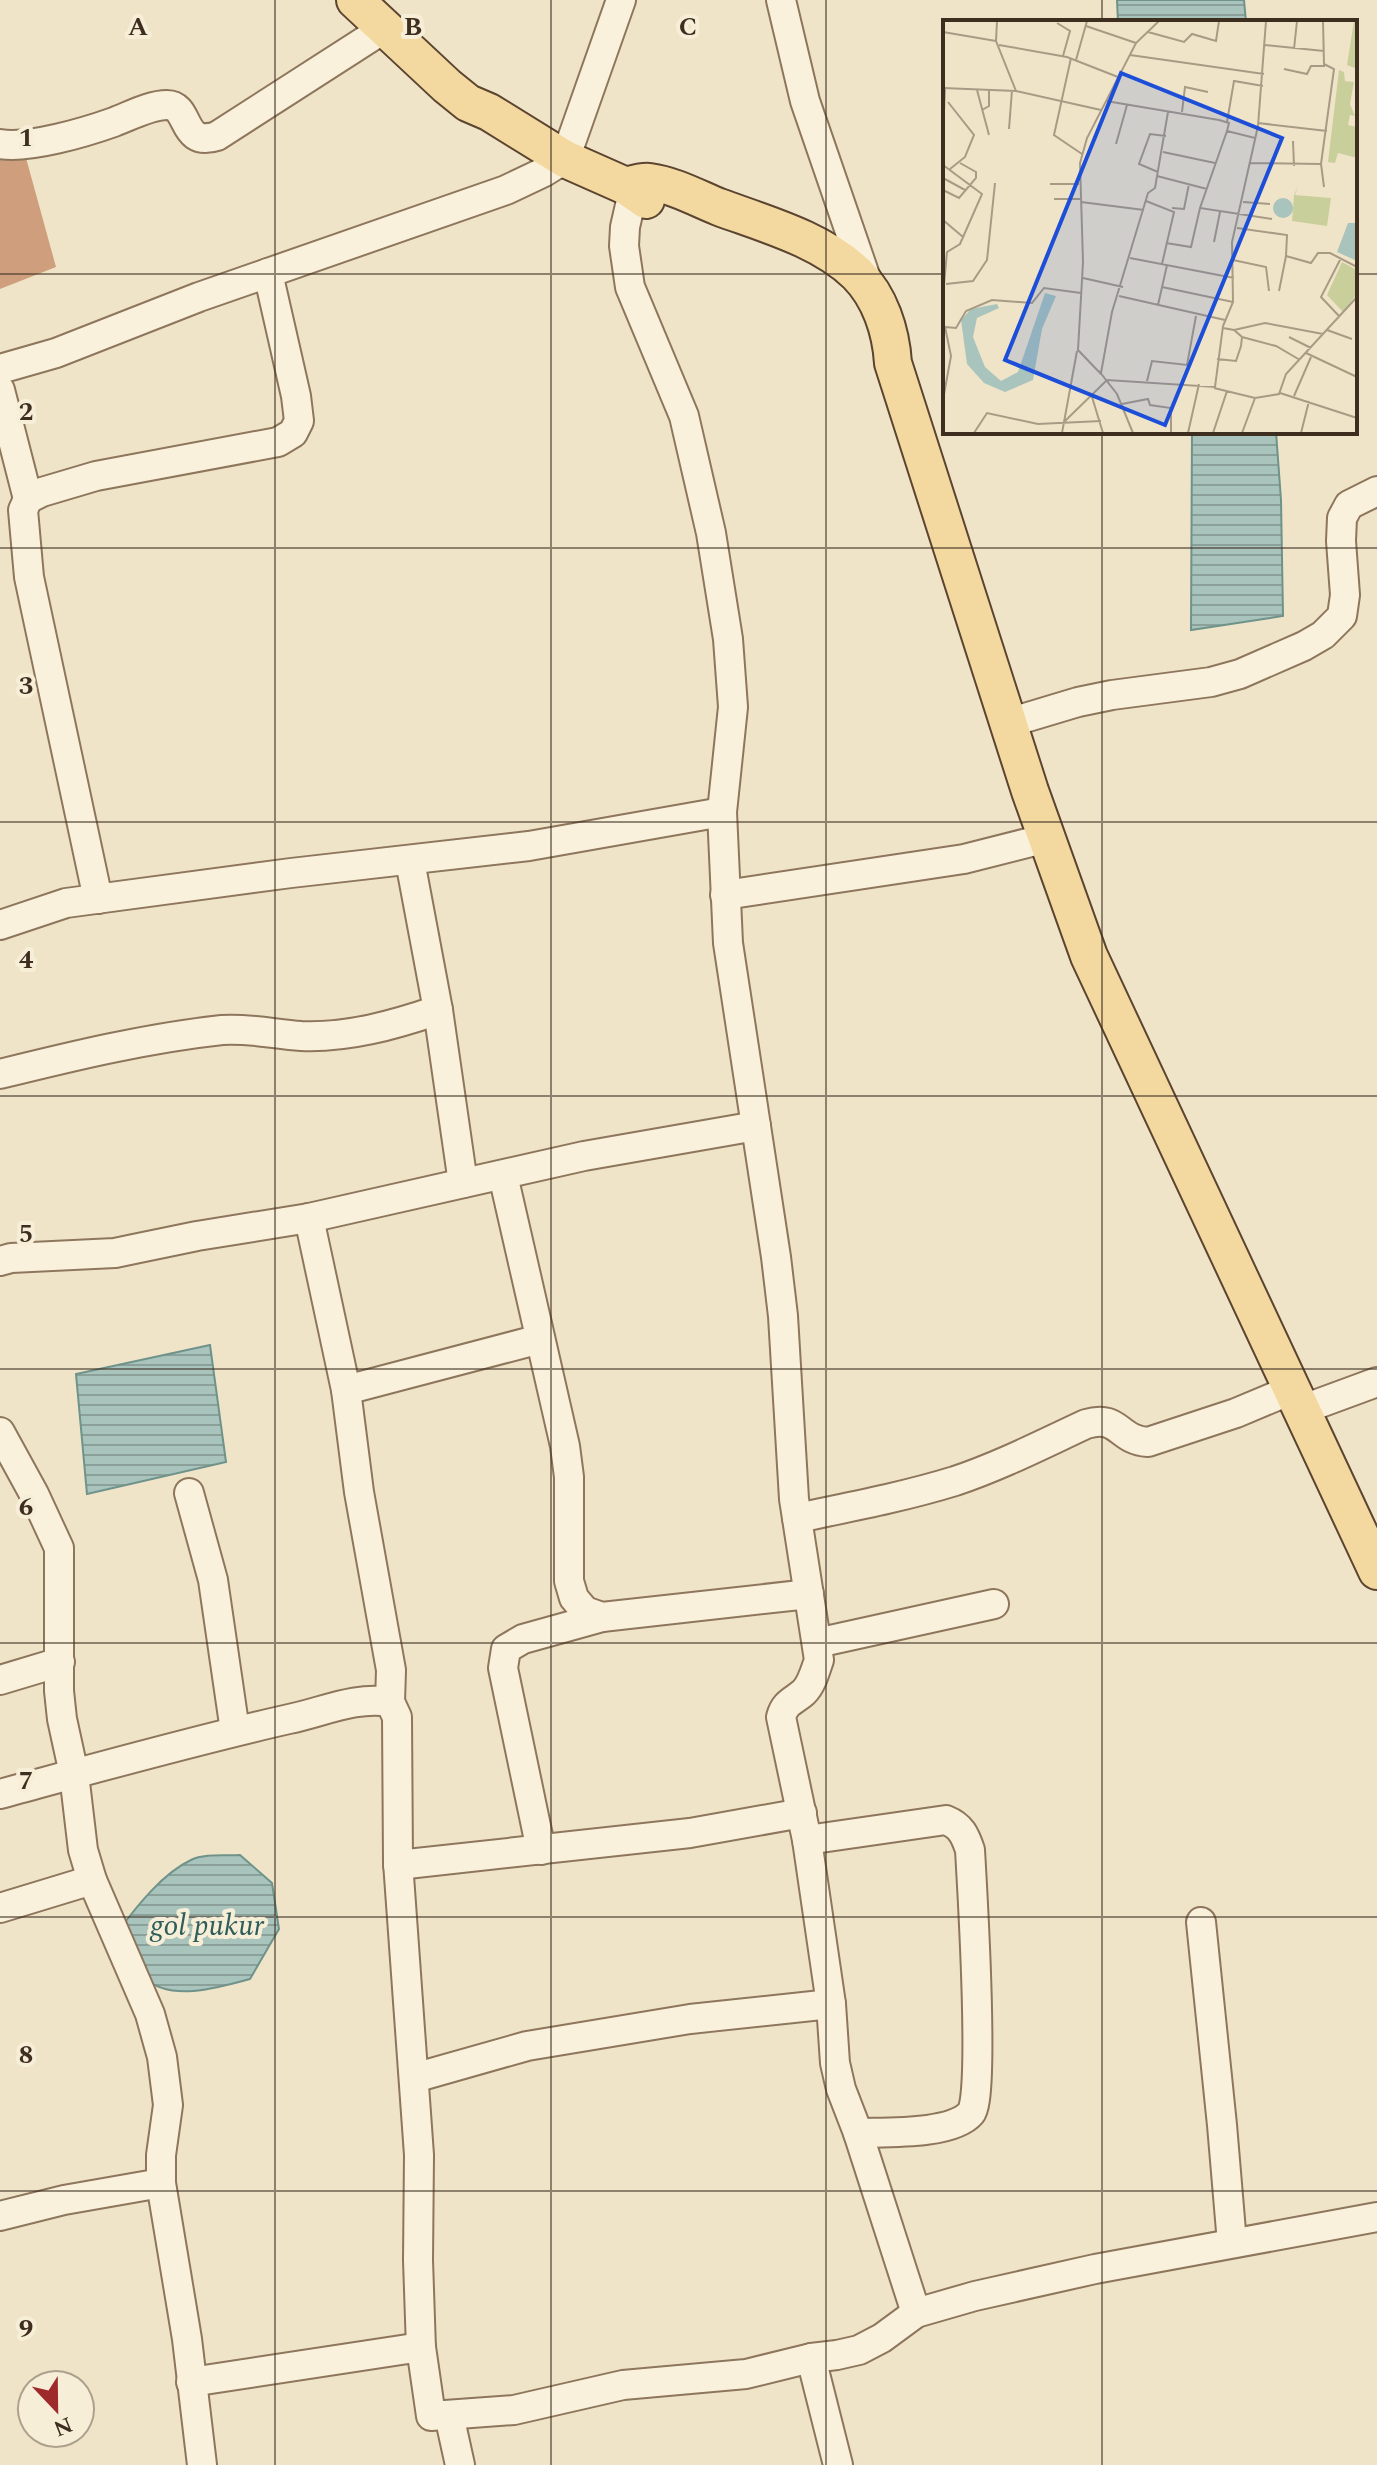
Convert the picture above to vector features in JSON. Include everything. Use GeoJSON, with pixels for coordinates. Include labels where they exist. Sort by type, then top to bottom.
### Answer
{"type":"FeatureCollection","features":[{"type":"Feature","properties":{"kind":"main road"},"geometry":{"type":"LineString","coordinates":[[355,0],[382,14],[477,92],[489,112],[565,159],[656,203],[763,241],[801,259],[831,281],[893,363]]}},
{"type":"Feature","properties":{"kind":"main road"},"geometry":{"type":"LineString","coordinates":[[629,189],[647,182],[676,189],[804,240],[839,259],[858,275],[871,293],[891,335],[893,363],[1008,723],[1089,956],[1296,1400],[1366,1518],[1377,1571]]}},
{"type":"Feature","properties":{"kind":"street"},"geometry":{"type":"LineString","coordinates":[[0,369],[107,336],[199,297],[506,190],[544,172],[565,159],[621,0]]}},
{"type":"Feature","properties":{"kind":"street"},"geometry":{"type":"LineString","coordinates":[[781,0],[805,101],[871,293]]}},
{"type":"Feature","properties":{"kind":"street"},"geometry":{"type":"LineString","coordinates":[[0,144],[9,146],[38,142],[171,105],[178,110],[196,137],[207,140],[217,136],[382,14]]}},
{"type":"Feature","properties":{"kind":"street"},"geometry":{"type":"LineString","coordinates":[[629,189],[624,246],[630,287],[684,416],[711,533],[728,639],[733,707],[722,812],[728,943],[783,1316],[794,1499],[819,1660],[814,1677],[804,1692],[783,1708],[781,1717],[805,1827],[831,2004],[835,2063],[916,2313]]}},
{"type":"Feature","properties":{"kind":"street"},"geometry":{"type":"LineString","coordinates":[[28,499],[96,476],[278,442],[293,433],[299,421],[296,396],[268,273]]}},
{"type":"Feature","properties":{"kind":"street"},"geometry":{"type":"LineString","coordinates":[[0,390],[28,499],[23,510],[29,577],[98,899]]}},
{"type":"Feature","properties":{"kind":"street"},"geometry":{"type":"LineString","coordinates":[[1008,723],[1078,702],[1211,682],[1240,674],[1323,635],[1342,616],[1345,595],[1342,518],[1349,505],[1377,491]]}},
{"type":"Feature","properties":{"kind":"street"},"geometry":{"type":"LineString","coordinates":[[0,925],[66,903],[529,846],[722,812]]}},
{"type":"Feature","properties":{"kind":"street"},"geometry":{"type":"LineString","coordinates":[[725,895],[964,859],[1047,838]]}},
{"type":"Feature","properties":{"kind":"street"},"geometry":{"type":"LineString","coordinates":[[410,861],[438,1010],[463,1183]]}},
{"type":"Feature","properties":{"kind":"street"},"geometry":{"type":"LineString","coordinates":[[0,1074],[170,1038],[244,1029],[301,1036],[338,1035],[394,1024],[438,1010]]}},
{"type":"Feature","properties":{"kind":"street"},"geometry":{"type":"LineString","coordinates":[[0,1261],[115,1253],[223,1231],[309,1218],[584,1156],[756,1126]]}},
{"type":"Feature","properties":{"kind":"street"},"geometry":{"type":"LineString","coordinates":[[503,1175],[565,1446],[569,1477],[569,1581],[574,1598],[585,1611],[602,1617]]}},
{"type":"Feature","properties":{"kind":"street"},"geometry":{"type":"LineString","coordinates":[[309,1218],[346,1390],[359,1492],[391,1670],[390,1702],[397,1717],[398,1865],[419,2155],[421,2349],[431,2416],[514,2410],[623,2385],[746,2374],[837,2355],[859,2350],[882,2338],[916,2313],[1027,2283],[1377,2217]]}},
{"type":"Feature","properties":{"kind":"street"},"geometry":{"type":"LineString","coordinates":[[346,1390],[540,1339]]}},
{"type":"Feature","properties":{"kind":"street"},"geometry":{"type":"LineString","coordinates":[[797,1518],[915,1493],[956,1480],[994,1467],[1100,1420],[1136,1441],[1148,1442],[1236,1413],[1377,1382]]}},
{"type":"Feature","properties":{"kind":"street"},"geometry":{"type":"LineString","coordinates":[[0,1432],[59,1548],[59,1691],[74,1774],[79,1827],[92,1880],[150,2014],[162,2057],[168,2105],[161,2155],[161,2183],[187,2339],[202,2465]]}},
{"type":"Feature","properties":{"kind":"street"},"geometry":{"type":"LineString","coordinates":[[189,1493],[213,1580],[235,1731]]}},
{"type":"Feature","properties":{"kind":"street"},"geometry":{"type":"LineString","coordinates":[[541,1850],[503,1668],[506,1649],[523,1639],[602,1617],[809,1594]]}},
{"type":"Feature","properties":{"kind":"street"},"geometry":{"type":"LineString","coordinates":[[817,1643],[994,1604]]}},
{"type":"Feature","properties":{"kind":"street"},"geometry":{"type":"LineString","coordinates":[[0,1680],[60,1662]]}},
{"type":"Feature","properties":{"kind":"street"},"geometry":{"type":"LineString","coordinates":[[0,1794],[235,1731],[373,1699],[390,1702]]}},
{"type":"Feature","properties":{"kind":"street"},"geometry":{"type":"LineString","coordinates":[[398,1865],[690,1833],[946,1820],[958,1825],[970,1850],[977,2100],[971,2113],[943,2128],[858,2133]]}},
{"type":"Feature","properties":{"kind":"street"},"geometry":{"type":"LineString","coordinates":[[0,1908],[92,1880]]}},
{"type":"Feature","properties":{"kind":"street"},"geometry":{"type":"LineString","coordinates":[[1201,1922],[1232,2243]]}},
{"type":"Feature","properties":{"kind":"street"},"geometry":{"type":"LineString","coordinates":[[414,2078],[527,2046],[690,2019],[831,2004]]}},
{"type":"Feature","properties":{"kind":"street"},"geometry":{"type":"LineString","coordinates":[[0,2216],[64,2200],[161,2183]]}},
{"type":"Feature","properties":{"kind":"street"},"geometry":{"type":"LineString","coordinates":[[191,2382],[421,2349]]}},
{"type":"Feature","properties":{"kind":"street"},"geometry":{"type":"LineString","coordinates":[[811,2358],[838,2465]]}},
{"type":"Feature","properties":{"kind":"street"},"geometry":{"type":"LineString","coordinates":[[449,2415],[460,2465]]}},
{"type":"Feature","properties":{"kind":"water"},"geometry":{"type":"Polygon","coordinates":[[[1117,0],[1244,0],[1246,20],[1118,20],[1117,0]]]}},
{"type":"Feature","properties":{"kind":"water"},"geometry":{"type":"Polygon","coordinates":[[[1192,434],[1276,434],[1283,616],[1191,630],[1192,434]]]}},
{"type":"Feature","properties":{"kind":"water"},"geometry":{"type":"Polygon","coordinates":[[[210,1345],[226,1462],[87,1494],[76,1374],[210,1345]]]}},
{"type":"Feature","properties":{"kind":"water","name":"gol pukur"},"geometry":{"type":"Polygon","coordinates":[[[240,1855],[272,1883],[279,1929],[250,1979],[208,1989],[179,1991],[153,1984],[141,1976],[131,1961],[119,1930],[134,1911],[161,1882],[191,1860],[240,1855]]]}},
{"type":"Feature","properties":{"kind":"building"},"geometry":{"type":"Polygon","coordinates":[[[23,147],[56,267],[0,289],[0,152],[23,147]]]}}]}
